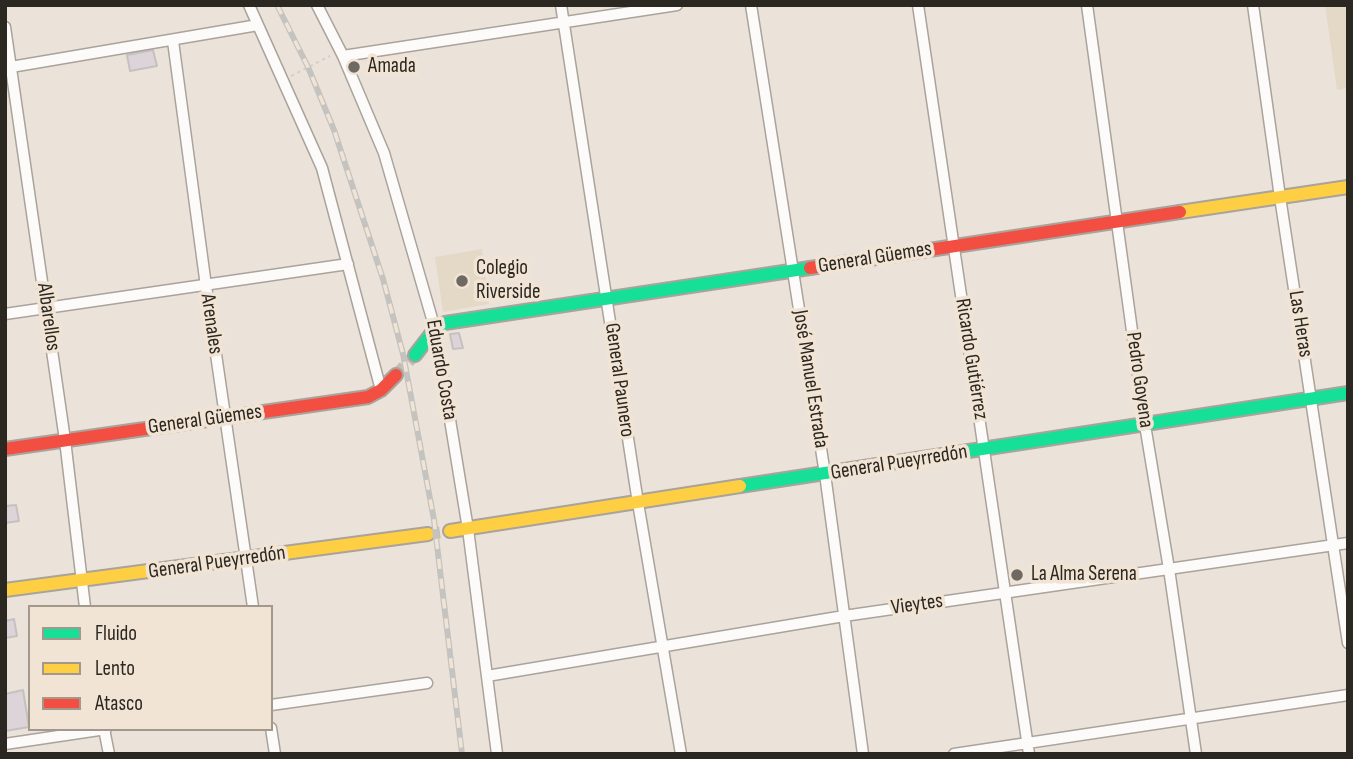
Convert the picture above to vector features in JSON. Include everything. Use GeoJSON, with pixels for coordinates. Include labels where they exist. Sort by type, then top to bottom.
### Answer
{"type":"FeatureCollection","features":[{"type":"Feature","properties":{"kind":"street"},"geometry":{"type":"LineString","coordinates":[[249,5],[322,168],[381,390]]}},
{"type":"Feature","properties":{"kind":"street","name":"Eduardo Costa"},"geometry":{"type":"LineString","coordinates":[[317,5],[384,153],[435,329],[468,529],[497,754]]}},
{"type":"Feature","properties":{"kind":"street","name":"General Paunero"},"geometry":{"type":"LineString","coordinates":[[561,5],[638,503],[681,754]]}},
{"type":"Feature","properties":{"kind":"street"},"geometry":{"type":"LineString","coordinates":[[341,53],[677,5]]}},
{"type":"Feature","properties":{"kind":"street","name":"José Manuel Estrada"},"geometry":{"type":"LineString","coordinates":[[751,5],[825,474],[863,754]]}},
{"type":"Feature","properties":{"kind":"street","name":"Ricardo Gutiérrez"},"geometry":{"type":"LineString","coordinates":[[918,5],[1029,749]]}},
{"type":"Feature","properties":{"kind":"street","name":"Pedro Goyena"},"geometry":{"type":"LineString","coordinates":[[1087,5],[1145,425],[1196,754]]}},
{"type":"Feature","properties":{"kind":"street","name":"Las Heras"},"geometry":{"type":"LineString","coordinates":[[1253,5],[1348,643]]}},
{"type":"Feature","properties":{"kind":"street"},"geometry":{"type":"LineString","coordinates":[[9,68],[258,25]]}},
{"type":"Feature","properties":{"kind":"street","name":"Albarellos"},"geometry":{"type":"LineString","coordinates":[[5,27],[65,440],[85,605]]}},
{"type":"Feature","properties":{"kind":"street","name":"Arenales"},"geometry":{"type":"LineString","coordinates":[[173,41],[253,605]]}},
{"type":"Feature","properties":{"kind":"street","name":"General Güemes"},"geometry":{"type":"LineString","coordinates":[[435,329],[445,323],[1348,187]]}},
{"type":"Feature","properties":{"kind":"street"},"geometry":{"type":"LineString","coordinates":[[5,314],[47,310],[348,264]]}},
{"type":"Feature","properties":{"kind":"street"},"geometry":{"type":"LineString","coordinates":[[415,355],[435,329]]}},
{"type":"Feature","properties":{"kind":"street","name":"General Güemes"},"geometry":{"type":"LineString","coordinates":[[5,449],[368,397],[381,390],[396,375]]}},
{"type":"Feature","properties":{"kind":"street","name":"General Pueyrredón"},"geometry":{"type":"LineString","coordinates":[[450,531],[1348,393]]}},
{"type":"Feature","properties":{"kind":"street","name":"General Pueyrredón"},"geometry":{"type":"LineString","coordinates":[[5,590],[428,534]]}},
{"type":"Feature","properties":{"kind":"street","name":"Vieytes"},"geometry":{"type":"LineString","coordinates":[[487,676],[844,616],[1348,543]]}},
{"type":"Feature","properties":{"kind":"street"},"geometry":{"type":"LineString","coordinates":[[273,705],[427,683]]}},
{"type":"Feature","properties":{"kind":"street"},"geometry":{"type":"LineString","coordinates":[[954,754],[1029,749],[1190,719],[1348,695]]}},
{"type":"Feature","properties":{"kind":"street"},"geometry":{"type":"LineString","coordinates":[[5,744],[92,731]]}},
{"type":"Feature","properties":{"kind":"street"},"geometry":{"type":"LineString","coordinates":[[105,731],[109,754]]}},
{"type":"Feature","properties":{"kind":"street"},"geometry":{"type":"LineString","coordinates":[[271,731],[275,754]]}},
{"type":"Feature","properties":{"kind":"path"},"geometry":{"type":"LineString","coordinates":[[283,80],[341,53]]}},
{"type":"Feature","properties":{"kind":"shaded area"},"geometry":{"type":"Polygon","coordinates":[[[1325,5],[1348,5],[1348,88],[1337,90],[1325,5]]]}},
{"type":"Feature","properties":{"kind":"shaded area","name":"Colegio Riverside"},"geometry":{"type":"Polygon","coordinates":[[[482,249],[489,304],[443,312],[435,257],[482,249]]]}},
{"type":"Feature","properties":{"kind":"building"},"geometry":{"type":"Polygon","coordinates":[[[153,50],[157,66],[130,71],[127,55],[153,50]]]}},
{"type":"Feature","properties":{"kind":"building"},"geometry":{"type":"Polygon","coordinates":[[[459,333],[463,348],[453,349],[450,334],[459,333]]]}},
{"type":"Feature","properties":{"kind":"building"},"geometry":{"type":"Polygon","coordinates":[[[16,505],[19,521],[5,523],[5,506],[16,505]]]}},
{"type":"Feature","properties":{"kind":"building"},"geometry":{"type":"Polygon","coordinates":[[[14,619],[17,636],[5,638],[5,621],[14,619]]]}},
{"type":"Feature","properties":{"kind":"building"},"geometry":{"type":"Polygon","coordinates":[[[23,690],[28,727],[5,731],[5,694],[23,690]]]}},
{"type":"Feature","properties":{"kind":"tunnel"},"geometry":{"type":"LineString","coordinates":[[396,375],[415,355]]}},
{"type":"Feature","properties":{"kind":"tunnel"},"geometry":{"type":"LineString","coordinates":[[428,534],[450,531]]}},
{"type":"Feature","properties":{"kind":"railway"},"geometry":{"type":"LineString","coordinates":[[277,5],[308,67],[334,130],[383,279],[403,354],[434,520],[462,754]]}},
{"type":"Feature","properties":{"kind":"traffic: fast"},"geometry":{"type":"LineString","coordinates":[[415,355],[435,329],[445,323],[810,268]]}},
{"type":"Feature","properties":{"kind":"traffic: fast"},"geometry":{"type":"LineString","coordinates":[[740,486],[1348,393]]}},
{"type":"Feature","properties":{"kind":"traffic: slow"},"geometry":{"type":"LineString","coordinates":[[1180,212],[1348,187]]}},
{"type":"Feature","properties":{"kind":"traffic: slow"},"geometry":{"type":"LineString","coordinates":[[450,531],[740,486]]}},
{"type":"Feature","properties":{"kind":"traffic: slow"},"geometry":{"type":"LineString","coordinates":[[5,590],[428,534]]}},
{"type":"Feature","properties":{"kind":"traffic: jam"},"geometry":{"type":"LineString","coordinates":[[810,268],[1180,212]]}},
{"type":"Feature","properties":{"kind":"traffic: jam"},"geometry":{"type":"LineString","coordinates":[[5,449],[368,397],[381,390],[396,375]]}},
{"type":"Feature","properties":{"kind":"place","name":"Amada"},"geometry":{"type":"Point","coordinates":[354,67]}},
{"type":"Feature","properties":{"kind":"place","name":"Colegio Riverside"},"geometry":{"type":"Point","coordinates":[462,281]}},
{"type":"Feature","properties":{"kind":"place","name":"La Alma Serena"},"geometry":{"type":"Point","coordinates":[1017,575]}}]}
